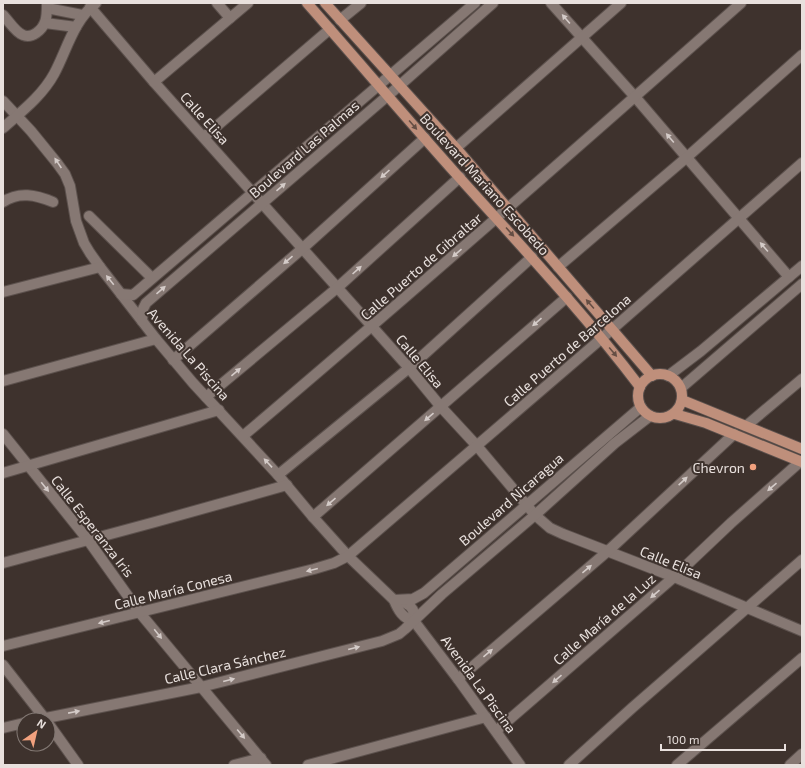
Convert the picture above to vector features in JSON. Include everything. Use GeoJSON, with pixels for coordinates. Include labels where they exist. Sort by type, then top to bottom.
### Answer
{"type":"FeatureCollection","features":[{"type":"Feature","properties":{"kind":"main road","name":"Boulevard Mariano Escobedo"},"geometry":{"type":"LineString","coordinates":[[307,3],[460,178],[567,297],[640,387]]}},
{"type":"Feature","properties":{"kind":"main road","name":"Boulevard Mariano Escobedo"},"geometry":{"type":"LineString","coordinates":[[325,3],[456,148],[652,376]]}},
{"type":"Feature","properties":{"kind":"main road"},"geometry":{"type":"LineString","coordinates":[[663,374],[668,376],[678,383],[681,388],[682,400],[678,410],[674,414],[663,418],[650,416],[641,407],[638,397],[640,387],[643,382],[652,376],[663,374]]}},
{"type":"Feature","properties":{"kind":"main road"},"geometry":{"type":"LineString","coordinates":[[682,400],[802,449]]}},
{"type":"Feature","properties":{"kind":"main road"},"geometry":{"type":"LineString","coordinates":[[674,414],[700,421],[802,462]]}},
{"type":"Feature","properties":{"kind":"street"},"geometry":{"type":"LineString","coordinates":[[217,3],[230,18]]}},
{"type":"Feature","properties":{"kind":"street"},"geometry":{"type":"LineString","coordinates":[[154,82],[248,3]]}},
{"type":"Feature","properties":{"kind":"street"},"geometry":{"type":"LineString","coordinates":[[340,20],[362,3]]}},
{"type":"Feature","properties":{"kind":"street","name":"Boulevard Las Palmas"},"geometry":{"type":"LineString","coordinates":[[133,295],[475,3]]}},
{"type":"Feature","properties":{"kind":"street","name":"Boulevard Las Palmas"},"geometry":{"type":"LineString","coordinates":[[144,306],[494,3]]}},
{"type":"Feature","properties":{"kind":"street"},"geometry":{"type":"LineString","coordinates":[[552,3],[790,277]]}},
{"type":"Feature","properties":{"kind":"street"},"geometry":{"type":"LineString","coordinates":[[456,148],[621,3]]}},
{"type":"Feature","properties":{"kind":"street","name":"Calle Puerto de Gibraltar"},"geometry":{"type":"LineString","coordinates":[[243,436],[636,98],[741,3]]}},
{"type":"Feature","properties":{"kind":"street"},"geometry":{"type":"LineString","coordinates":[[3,15],[20,33],[26,36],[34,36],[45,23],[47,5],[82,15]]}},
{"type":"Feature","properties":{"kind":"street"},"geometry":{"type":"LineString","coordinates":[[3,128],[8,109],[34,100],[49,82],[82,15],[93,5]]}},
{"type":"Feature","properties":{"kind":"street","name":"Calle Elisa"},"geometry":{"type":"LineString","coordinates":[[93,5],[154,82],[409,368],[535,515],[555,530],[802,631]]}},
{"type":"Feature","properties":{"kind":"street"},"geometry":{"type":"LineString","coordinates":[[45,23],[76,27]]}},
{"type":"Feature","properties":{"kind":"street"},"geometry":{"type":"LineString","coordinates":[[204,137],[330,29]]}},
{"type":"Feature","properties":{"kind":"street"},"geometry":{"type":"LineString","coordinates":[[558,267],[686,158],[802,55]]}},
{"type":"Feature","properties":{"kind":"street","name":"Avenida La Piscina"},"geometry":{"type":"LineString","coordinates":[[8,109],[48,150],[65,174],[72,194],[76,221],[84,243],[100,267],[156,339],[173,360],[287,485],[348,556],[394,600],[405,603],[414,610],[414,621],[520,765]]}},
{"type":"Feature","properties":{"kind":"street"},"geometry":{"type":"LineString","coordinates":[[173,360],[303,248],[425,138]]}},
{"type":"Feature","properties":{"kind":"street","name":"Calle Puerto de Barcelona"},"geometry":{"type":"LineString","coordinates":[[348,556],[601,339],[802,163]]}},
{"type":"Feature","properties":{"kind":"street"},"geometry":{"type":"LineString","coordinates":[[206,396],[337,288],[460,178]]}},
{"type":"Feature","properties":{"kind":"street"},"geometry":{"type":"LineString","coordinates":[[3,202],[10,198],[26,194],[53,202]]}},
{"type":"Feature","properties":{"kind":"street"},"geometry":{"type":"LineString","coordinates":[[89,216],[152,278]]}},
{"type":"Feature","properties":{"kind":"street"},"geometry":{"type":"LineString","coordinates":[[278,475],[409,368],[532,257]]}},
{"type":"Feature","properties":{"kind":"street"},"geometry":{"type":"LineString","coordinates":[[668,376],[701,351],[802,266]]}},
{"type":"Feature","properties":{"kind":"street"},"geometry":{"type":"LineString","coordinates":[[3,292],[100,267]]}},
{"type":"Feature","properties":{"kind":"street"},"geometry":{"type":"LineString","coordinates":[[681,388],[801,286]]}},
{"type":"Feature","properties":{"kind":"street"},"geometry":{"type":"LineString","coordinates":[[121,294],[133,295],[136,303],[144,306],[142,321]]}},
{"type":"Feature","properties":{"kind":"street"},"geometry":{"type":"LineString","coordinates":[[313,517],[567,297]]}},
{"type":"Feature","properties":{"kind":"street"},"geometry":{"type":"LineString","coordinates":[[3,381],[156,339]]}},
{"type":"Feature","properties":{"kind":"street"},"geometry":{"type":"LineString","coordinates":[[746,426],[802,379]]}},
{"type":"Feature","properties":{"kind":"street","name":"Boulevard Nicaragua"},"geometry":{"type":"LineString","coordinates":[[394,600],[413,599],[424,593],[641,407]]}},
{"type":"Feature","properties":{"kind":"street"},"geometry":{"type":"LineString","coordinates":[[3,473],[219,410]]}},
{"type":"Feature","properties":{"kind":"street","name":"Boulevard Nicaragua"},"geometry":{"type":"LineString","coordinates":[[414,621],[437,598],[535,515],[615,443],[650,416]]}},
{"type":"Feature","properties":{"kind":"street","name":"Calle Esperanza Iris"},"geometry":{"type":"LineString","coordinates":[[3,434],[88,540],[140,613],[263,762]]}},
{"type":"Feature","properties":{"kind":"street"},"geometry":{"type":"LineString","coordinates":[[458,679],[608,551],[734,434]]}},
{"type":"Feature","properties":{"kind":"street","name":"Calle María de la Luz"},"geometry":{"type":"LineString","coordinates":[[496,731],[674,578],[731,523],[802,462]]}},
{"type":"Feature","properties":{"kind":"street"},"geometry":{"type":"LineString","coordinates":[[3,563],[287,485]]}},
{"type":"Feature","properties":{"kind":"street","name":"Calle María Conesa"},"geometry":{"type":"LineString","coordinates":[[3,646],[314,570],[348,556]]}},
{"type":"Feature","properties":{"kind":"street"},"geometry":{"type":"LineString","coordinates":[[569,765],[802,560]]}},
{"type":"Feature","properties":{"kind":"street","name":"Calle Clara Sánchez"},"geometry":{"type":"LineString","coordinates":[[56,717],[201,687],[382,641],[399,634],[414,621]]}},
{"type":"Feature","properties":{"kind":"street"},"geometry":{"type":"LineString","coordinates":[[677,765],[802,658]]}},
{"type":"Feature","properties":{"kind":"street"},"geometry":{"type":"LineString","coordinates":[[3,665],[37,712]]}},
{"type":"Feature","properties":{"kind":"street"},"geometry":{"type":"LineString","coordinates":[[308,765],[486,718]]}},
{"type":"Feature","properties":{"kind":"street"},"geometry":{"type":"LineString","coordinates":[[3,728],[16,725]]}},
{"type":"Feature","properties":{"kind":"street"},"geometry":{"type":"LineString","coordinates":[[56,737],[78,765]]}},
{"type":"Feature","properties":{"kind":"street"},"geometry":{"type":"LineString","coordinates":[[790,765],[802,754]]}},
{"type":"Feature","properties":{"kind":"street"},"geometry":{"type":"LineString","coordinates":[[234,765],[263,762]]}},
{"type":"Feature","properties":{"kind":"place","name":"Chevron"},"geometry":{"type":"Point","coordinates":[753,467]}}]}
